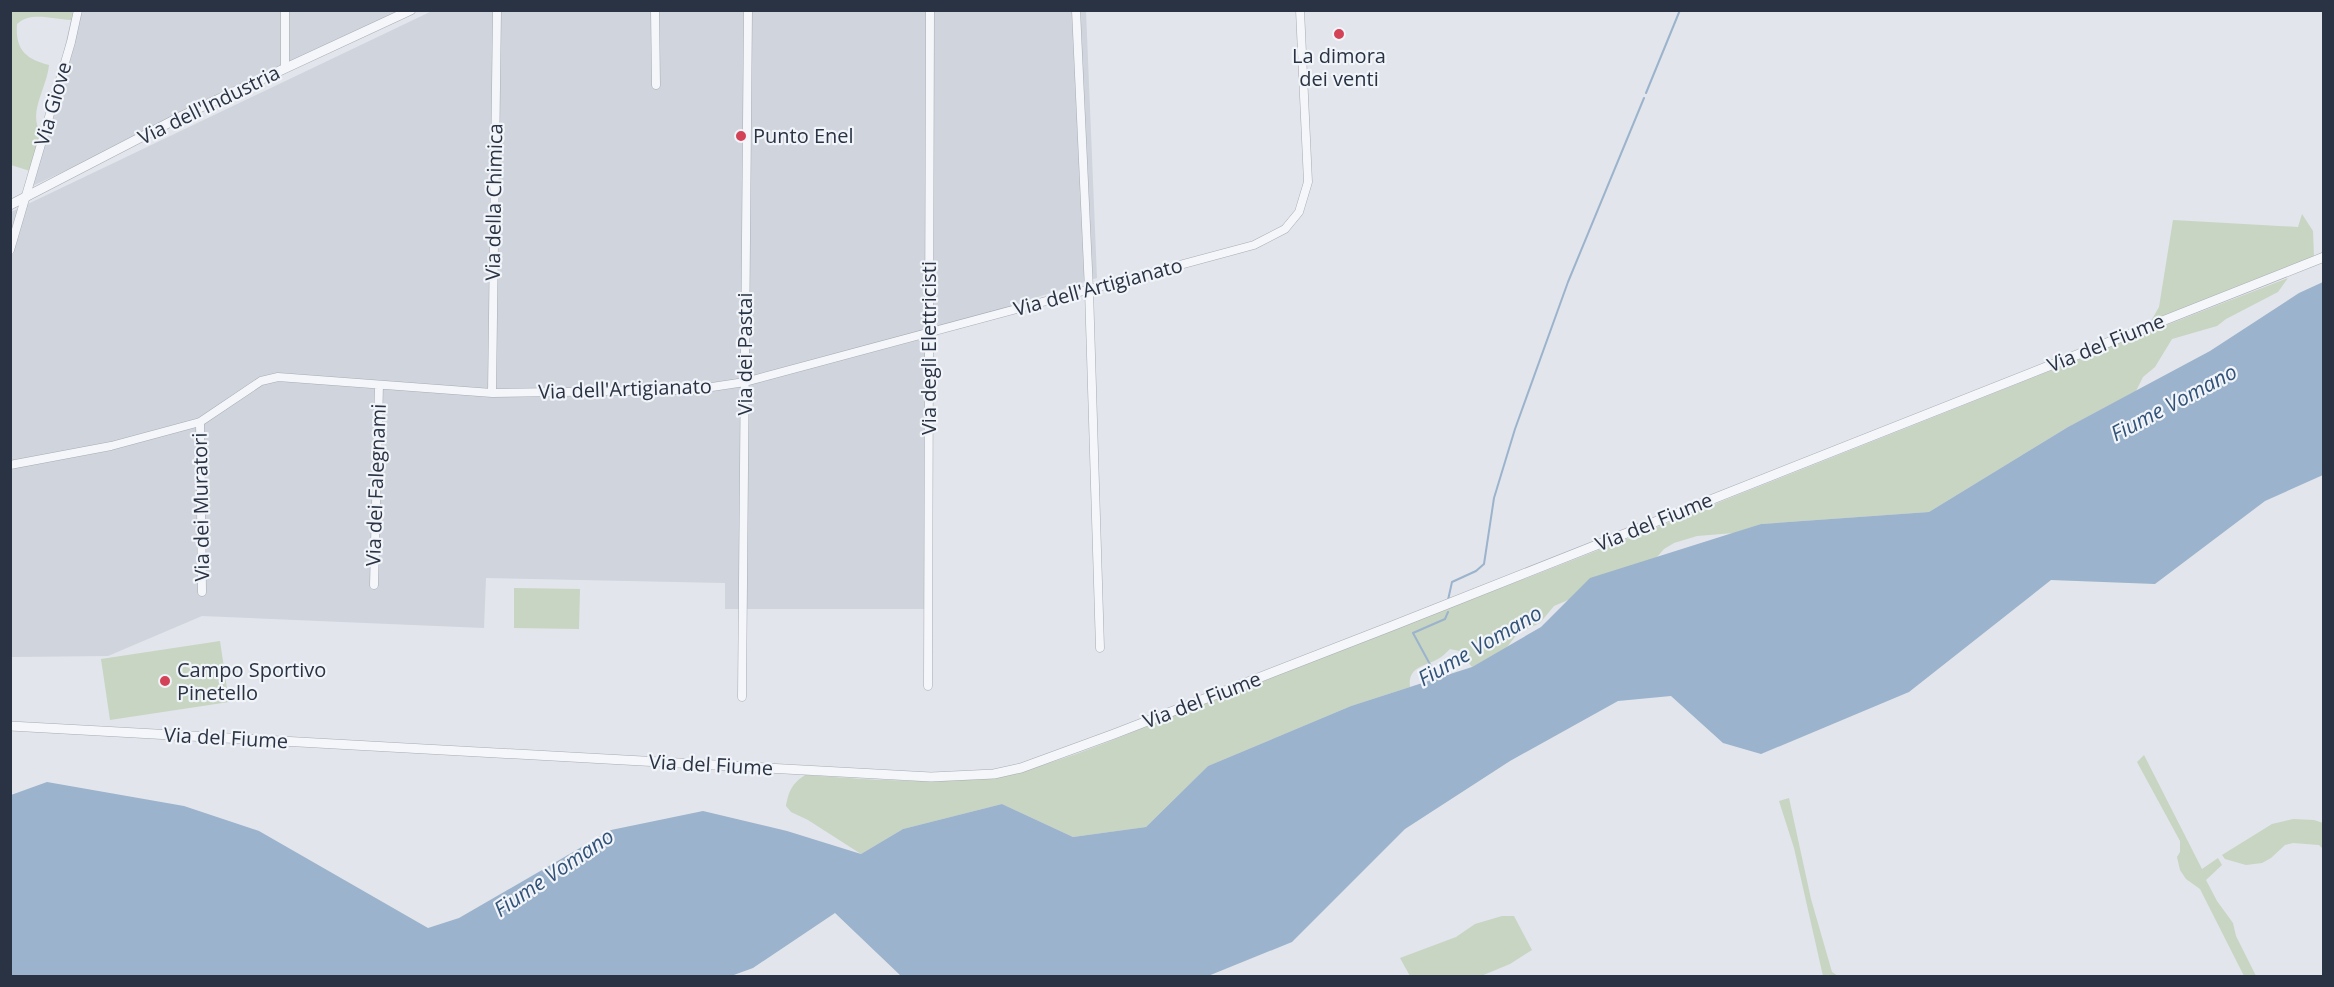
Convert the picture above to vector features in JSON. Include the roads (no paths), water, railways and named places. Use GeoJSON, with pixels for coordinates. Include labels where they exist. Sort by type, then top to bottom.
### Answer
{"type":"FeatureCollection","features":[{"type":"Feature","properties":{"kind":"street","name":"Via Giove"},"geometry":{"type":"LineString","coordinates":[[10,250],[71,42],[78,10]]}},
{"type":"Feature","properties":{"kind":"street"},"geometry":{"type":"LineString","coordinates":[[285,10],[285,68]]}},
{"type":"Feature","properties":{"kind":"street","name":"Via dell'Industria"},"geometry":{"type":"LineString","coordinates":[[10,205],[182,116],[411,10]]}},
{"type":"Feature","properties":{"kind":"street","name":"Via della Chimica"},"geometry":{"type":"LineString","coordinates":[[492,393],[497,10]]}},
{"type":"Feature","properties":{"kind":"street"},"geometry":{"type":"LineString","coordinates":[[655,10],[656,84]]}},
{"type":"Feature","properties":{"kind":"street","name":"Via dei Pastai"},"geometry":{"type":"LineString","coordinates":[[742,697],[748,10]]}},
{"type":"Feature","properties":{"kind":"street","name":"Via degli Elettricisti"},"geometry":{"type":"LineString","coordinates":[[928,686],[930,10]]}},
{"type":"Feature","properties":{"kind":"street"},"geometry":{"type":"LineString","coordinates":[[1076,10],[1089,290],[1100,648]]}},
{"type":"Feature","properties":{"kind":"street","name":"Via dell'Artigianato"},"geometry":{"type":"LineString","coordinates":[[10,465],[111,446],[200,422],[261,381],[278,377],[492,393],[692,390],[745,382],[1254,245],[1285,229],[1299,212],[1308,182],[1300,10]]}},
{"type":"Feature","properties":{"kind":"street","name":"Via del Fiume"},"geometry":{"type":"LineString","coordinates":[[10,726],[931,777],[994,774],[1021,768],[1114,734],[1392,626],[2324,257]]}},
{"type":"Feature","properties":{"kind":"street","name":"Via dei Falegnami"},"geometry":{"type":"LineString","coordinates":[[374,585],[379,385]]}},
{"type":"Feature","properties":{"kind":"street","name":"Via dei Muratori"},"geometry":{"type":"LineString","coordinates":[[200,422],[202,592]]}},
{"type":"Feature","properties":{"kind":"water","name":"Fiume Vomano"},"geometry":{"type":"Polygon","coordinates":[[[2323,282],[2323,475],[2265,501],[2155,584],[2051,580],[1909,692],[1761,754],[1723,743],[1671,696],[1618,701],[1510,761],[1405,829],[1292,942],[1208,976],[901,976],[835,913],[753,968],[731,976],[11,976],[11,795],[47,782],[184,806],[259,831],[428,928],[459,918],[611,830],[703,811],[787,831],[861,854],[903,829],[1002,804],[1073,837],[1146,827],[1208,766],[1351,706],[1472,667],[1541,627],[1590,578],[1761,524],[1929,512],[2068,427],[2210,351],[2299,293],[2323,282]]]}},
{"type":"Feature","properties":{"kind":"waterway"},"geometry":{"type":"LineString","coordinates":[[1646,93],[1680,10]]}},
{"type":"Feature","properties":{"kind":"waterway"},"geometry":{"type":"LineString","coordinates":[[1448,600],[1452,582],[1476,571],[1484,564],[1494,498],[1515,429],[1568,282],[1644,98]]}},
{"type":"Feature","properties":{"kind":"waterway","name":"Fiume Vomano"},"geometry":{"type":"LineString","coordinates":[[1439,681],[1413,633],[1445,619],[1448,612]]}},
{"type":"Feature","properties":{"kind":"place","name":"La dimora dei venti"},"geometry":{"type":"Point","coordinates":[1339,34]}},
{"type":"Feature","properties":{"kind":"place","name":"Punto Enel"},"geometry":{"type":"Point","coordinates":[741,136]}},
{"type":"Feature","properties":{"kind":"place","name":"Campo Sportivo Pinetello"},"geometry":{"type":"Point","coordinates":[165,681]}}]}
